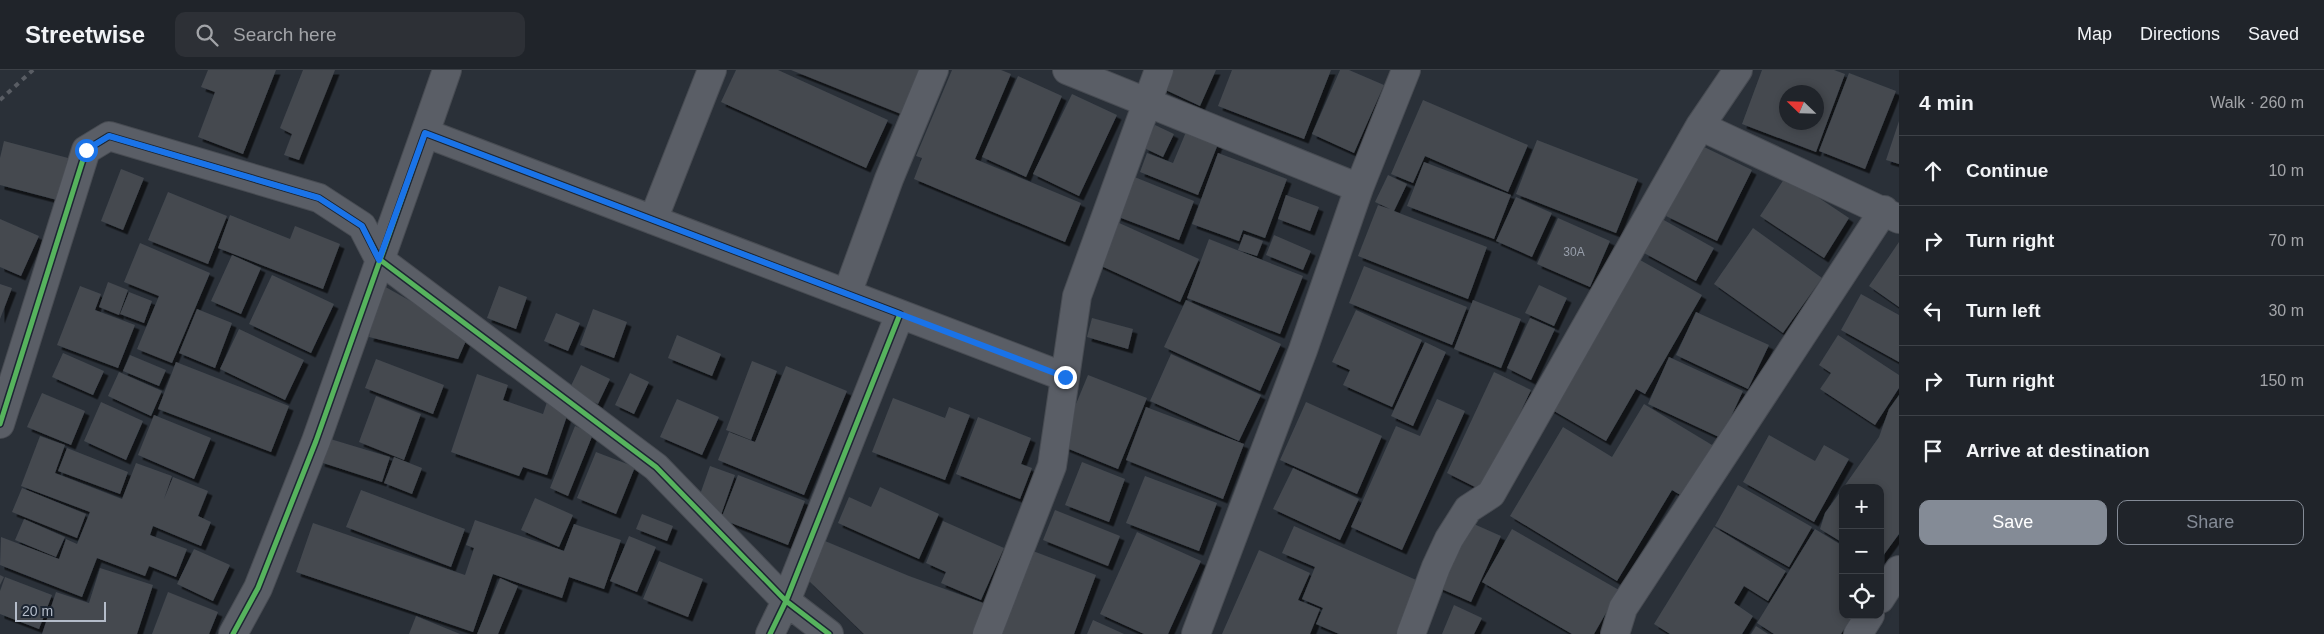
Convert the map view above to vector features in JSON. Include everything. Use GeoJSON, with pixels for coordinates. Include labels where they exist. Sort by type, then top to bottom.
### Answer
{"type":"FeatureCollection","features":[{"type":"Feature","properties":{"kind":"street"},"geometry":{"type":"LineString","coordinates":[[233,634],[258,588],[316,441],[447,70]]}},
{"type":"Feature","properties":{"kind":"street"},"geometry":{"type":"LineString","coordinates":[[652,220],[712,70]]}},
{"type":"Feature","properties":{"kind":"street"},"geometry":{"type":"LineString","coordinates":[[847,294],[889,178],[934,70]]}},
{"type":"Feature","properties":{"kind":"street"},"geometry":{"type":"LineString","coordinates":[[1066,70],[1360,188]]}},
{"type":"Feature","properties":{"kind":"street"},"geometry":{"type":"LineString","coordinates":[[987,634],[1052,466],[1076,296],[1160,70]]}},
{"type":"Feature","properties":{"kind":"street"},"geometry":{"type":"LineString","coordinates":[[1196,634],[1300,359],[1360,188],[1406,70]]}},
{"type":"Feature","properties":{"kind":"street"},"geometry":{"type":"LineString","coordinates":[[1411,634],[1436,567],[1449,539],[1468,510],[1492,494],[1700,126],[1738,70]]}},
{"type":"Feature","properties":{"kind":"street"},"geometry":{"type":"LineString","coordinates":[[1615,634],[1623,608],[1891,214],[1700,126]]}},
{"type":"Feature","properties":{"kind":"street"},"geometry":{"type":"LineString","coordinates":[[425,133],[1065,377]]}},
{"type":"Feature","properties":{"kind":"street"},"geometry":{"type":"LineString","coordinates":[[0,424],[86,150],[109,136],[319,198],[362,226],[379,260],[656,467],[786,601],[829,634]]}},
{"type":"Feature","properties":{"kind":"street"},"geometry":{"type":"LineString","coordinates":[[770,634],[786,601],[900,314]]}},
{"type":"Feature","properties":{"kind":"street"},"geometry":{"type":"LineString","coordinates":[[1884,593],[1899,570]]}},
{"type":"Feature","properties":{"kind":"street"},"geometry":{"type":"LineString","coordinates":[[1858,634],[1867,619]]}},
{"type":"Feature","properties":{"kind":"building"},"geometry":{"type":"Polygon","coordinates":[[[208,70],[276,70],[243,154],[198,137],[215,92],[201,87],[208,70]]]}},
{"type":"Feature","properties":{"kind":"building"},"geometry":{"type":"Polygon","coordinates":[[[303,70],[335,70],[299,160],[284,155],[292,134],[280,128],[303,70]]]}},
{"type":"Feature","properties":{"kind":"building"},"geometry":{"type":"Polygon","coordinates":[[[736,70],[778,70],[888,120],[866,168],[721,102],[736,70]]]}},
{"type":"Feature","properties":{"kind":"building"},"geometry":{"type":"Polygon","coordinates":[[[791,70],[924,70],[906,116],[791,70]]]}},
{"type":"Feature","properties":{"kind":"building"},"geometry":{"type":"Polygon","coordinates":[[[952,70],[1001,70],[1011,74],[975,159],[1081,203],[1065,242],[914,179],[922,158],[916,156],[952,70]]]}},
{"type":"Feature","properties":{"kind":"building"},"geometry":{"type":"Polygon","coordinates":[[[1162,70],[1216,70],[1200,106],[1155,85],[1162,70]]]}},
{"type":"Feature","properties":{"kind":"building"},"geometry":{"type":"Polygon","coordinates":[[[1232,70],[1331,70],[1304,139],[1218,106],[1232,70]]]}},
{"type":"Feature","properties":{"kind":"building"},"geometry":{"type":"Polygon","coordinates":[[[1340,70],[1349,70],[1384,85],[1354,153],[1312,134],[1340,70]]]}},
{"type":"Feature","properties":{"kind":"building"},"geometry":{"type":"Polygon","coordinates":[[[1762,70],[1834,70],[1845,74],[1816,152],[1742,124],[1762,70]]]}},
{"type":"Feature","properties":{"kind":"building"},"geometry":{"type":"Polygon","coordinates":[[[1849,73],[1896,91],[1865,169],[1819,151],[1849,73]]]}},
{"type":"Feature","properties":{"kind":"building"},"geometry":{"type":"Polygon","coordinates":[[[1018,76],[1062,96],[1026,177],[982,157],[1018,76]]]}},
{"type":"Feature","properties":{"kind":"building"},"geometry":{"type":"Polygon","coordinates":[[[1072,94],[1117,115],[1079,196],[1033,174],[1072,94]]]}},
{"type":"Feature","properties":{"kind":"building"},"geometry":{"type":"Polygon","coordinates":[[[1423,100],[1528,145],[1508,192],[1425,156],[1413,183],[1391,174],[1423,100]]]}},
{"type":"Feature","properties":{"kind":"building"},"geometry":{"type":"Polygon","coordinates":[[[1899,121],[1899,164],[1886,160],[1899,121]]]}},
{"type":"Feature","properties":{"kind":"building"},"geometry":{"type":"Polygon","coordinates":[[[1155,125],[1174,134],[1163,157],[1144,148],[1155,125]]]}},
{"type":"Feature","properties":{"kind":"building"},"geometry":{"type":"Polygon","coordinates":[[[1186,132],[1218,144],[1198,195],[1140,172],[1147,153],[1173,163],[1186,132]]]}},
{"type":"Feature","properties":{"kind":"building"},"geometry":{"type":"Polygon","coordinates":[[[1537,140],[1638,179],[1616,233],[1516,194],[1537,140]]]}},
{"type":"Feature","properties":{"kind":"building"},"geometry":{"type":"Polygon","coordinates":[[[4,141],[68,158],[57,200],[0,185],[0,158],[4,141]]]}},
{"type":"Feature","properties":{"kind":"building"},"geometry":{"type":"Polygon","coordinates":[[[1700,145],[1752,170],[1717,241],[1666,216],[1700,145]]]}},
{"type":"Feature","properties":{"kind":"building"},"geometry":{"type":"Polygon","coordinates":[[[1218,153],[1287,179],[1265,238],[1243,230],[1239,241],[1192,224],[1218,153]]]}},
{"type":"Feature","properties":{"kind":"building"},"geometry":{"type":"Polygon","coordinates":[[[1424,162],[1511,195],[1494,239],[1407,206],[1424,162]]]}},
{"type":"Feature","properties":{"kind":"building"},"geometry":{"type":"Polygon","coordinates":[[[121,169],[144,178],[123,230],[101,221],[121,169]]]}},
{"type":"Feature","properties":{"kind":"building"},"geometry":{"type":"Polygon","coordinates":[[[1388,175],[1407,184],[1394,211],[1487,247],[1468,299],[1358,256],[1378,205],[1390,209],[1375,202],[1388,175]]]}},
{"type":"Feature","properties":{"kind":"building"},"geometry":{"type":"Polygon","coordinates":[[[1132,176],[1194,201],[1179,240],[1116,216],[1132,176]]]}},
{"type":"Feature","properties":{"kind":"building"},"geometry":{"type":"Polygon","coordinates":[[[1786,176],[1849,218],[1824,258],[1760,216],[1786,176]]]}},
{"type":"Feature","properties":{"kind":"building"},"geometry":{"type":"Polygon","coordinates":[[[168,192],[227,216],[208,264],[148,240],[168,192]]]}},
{"type":"Feature","properties":{"kind":"building"},"geometry":{"type":"Polygon","coordinates":[[[1286,195],[1319,207],[1310,231],[1278,219],[1286,195]]]}},
{"type":"Feature","properties":{"kind":"building"},"geometry":{"type":"Polygon","coordinates":[[[1516,197],[1552,213],[1532,257],[1496,241],[1516,197]]]}},
{"type":"Feature","properties":{"kind":"building"},"geometry":{"type":"Polygon","coordinates":[[[230,215],[290,239],[295,226],[340,244],[323,289],[218,248],[230,215]]]}},
{"type":"Feature","properties":{"kind":"building"},"geometry":{"type":"Polygon","coordinates":[[[1558,218],[1610,241],[1590,287],[1537,264],[1558,218]]]}},
{"type":"Feature","properties":{"kind":"building"},"geometry":{"type":"Polygon","coordinates":[[[0,219],[39,236],[21,276],[0,267],[0,219]]]}},
{"type":"Feature","properties":{"kind":"building"},"geometry":{"type":"Polygon","coordinates":[[[1662,219],[1714,248],[1696,281],[1644,253],[1662,219]]]}},
{"type":"Feature","properties":{"kind":"building"},"geometry":{"type":"Polygon","coordinates":[[[1117,222],[1199,259],[1180,302],[1097,264],[1117,222]]]}},
{"type":"Feature","properties":{"kind":"building"},"geometry":{"type":"Polygon","coordinates":[[[1753,228],[1822,278],[1783,333],[1714,284],[1753,228]]]}},
{"type":"Feature","properties":{"kind":"building"},"geometry":{"type":"Polygon","coordinates":[[[1244,234],[1263,241],[1257,256],[1238,250],[1244,234]]]}},
{"type":"Feature","properties":{"kind":"building"},"geometry":{"type":"Polygon","coordinates":[[[1274,235],[1311,251],[1303,270],[1266,255],[1274,235]]]}},
{"type":"Feature","properties":{"kind":"building"},"geometry":{"type":"Polygon","coordinates":[[[1209,239],[1303,276],[1280,334],[1187,298],[1209,239]]]}},
{"type":"Feature","properties":{"kind":"building"},"geometry":{"type":"Polygon","coordinates":[[[1899,242],[1899,307],[1869,286],[1899,242]]]}},
{"type":"Feature","properties":{"kind":"building"},"geometry":{"type":"Polygon","coordinates":[[[140,243],[210,273],[172,363],[137,349],[159,296],[124,282],[140,243]]]}},
{"type":"Feature","properties":{"kind":"building"},"geometry":{"type":"Polygon","coordinates":[[[232,255],[261,268],[241,314],[211,301],[232,255]]]}},
{"type":"Feature","properties":{"kind":"building"},"geometry":{"type":"Polygon","coordinates":[[[1633,256],[1702,295],[1645,394],[1636,389],[1606,441],[1547,407],[1633,256]]]}},
{"type":"Feature","properties":{"kind":"building"},"geometry":{"type":"Polygon","coordinates":[[[1364,266],[1467,307],[1452,345],[1349,303],[1364,266]]]}},
{"type":"Feature","properties":{"kind":"building"},"geometry":{"type":"Polygon","coordinates":[[[272,275],[334,304],[311,353],[249,324],[272,275]]]}},
{"type":"Feature","properties":{"kind":"building"},"geometry":{"type":"Polygon","coordinates":[[[108,282],[128,290],[119,315],[99,307],[108,282]]]}},
{"type":"Feature","properties":{"kind":"building"},"geometry":{"type":"Polygon","coordinates":[[[0,284],[12,288],[0,319],[0,284]]]}},
{"type":"Feature","properties":{"kind":"building"},"geometry":{"type":"Polygon","coordinates":[[[382,285],[469,334],[458,359],[369,337],[382,285]]]}},
{"type":"Feature","properties":{"kind":"building"},"geometry":{"type":"Polygon","coordinates":[[[1539,285],[1567,298],[1554,326],[1525,313],[1539,285]]]}},
{"type":"Feature","properties":{"kind":"building"},"geometry":{"type":"Polygon","coordinates":[[[80,286],[101,294],[95,310],[135,325],[118,368],[57,345],[80,286]]]}},
{"type":"Feature","properties":{"kind":"building"},"geometry":{"type":"Polygon","coordinates":[[[499,286],[527,297],[516,329],[487,318],[499,286]]]}},
{"type":"Feature","properties":{"kind":"building"},"geometry":{"type":"Polygon","coordinates":[[[129,292],[152,301],[144,323],[120,314],[129,292]]]}},
{"type":"Feature","properties":{"kind":"building"},"geometry":{"type":"Polygon","coordinates":[[[1861,294],[1899,315],[1899,362],[1841,330],[1861,294]]]}},
{"type":"Feature","properties":{"kind":"building"},"geometry":{"type":"Polygon","coordinates":[[[1186,300],[1281,344],[1260,391],[1164,347],[1186,300]]]}},
{"type":"Feature","properties":{"kind":"building"},"geometry":{"type":"Polygon","coordinates":[[[1473,300],[1521,319],[1501,368],[1454,349],[1473,300]]]}},
{"type":"Feature","properties":{"kind":"building"},"geometry":{"type":"Polygon","coordinates":[[[197,309],[232,323],[215,368],[179,353],[197,309]]]}},
{"type":"Feature","properties":{"kind":"building"},"geometry":{"type":"Polygon","coordinates":[[[593,309],[627,322],[614,358],[580,345],[593,309]]]}},
{"type":"Feature","properties":{"kind":"building"},"geometry":{"type":"Polygon","coordinates":[[[1356,310],[1422,340],[1392,407],[1343,385],[1350,370],[1332,362],[1356,310]]]}},
{"type":"Feature","properties":{"kind":"building"},"geometry":{"type":"Polygon","coordinates":[[[1696,312],[1769,345],[1748,389],[1676,355],[1696,312]]]}},
{"type":"Feature","properties":{"kind":"building"},"geometry":{"type":"Polygon","coordinates":[[[556,313],[580,323],[568,351],[544,341],[556,313]]]}},
{"type":"Feature","properties":{"kind":"building"},"geometry":{"type":"Polygon","coordinates":[[[1092,318],[1133,329],[1128,349],[1087,337],[1092,318]]]}},
{"type":"Feature","properties":{"kind":"building"},"geometry":{"type":"Polygon","coordinates":[[[1530,318],[1555,329],[1531,380],[1507,368],[1530,318]]]}},
{"type":"Feature","properties":{"kind":"building"},"geometry":{"type":"Polygon","coordinates":[[[239,329],[304,360],[285,400],[220,369],[239,329]]]}},
{"type":"Feature","properties":{"kind":"building"},"geometry":{"type":"Polygon","coordinates":[[[677,335],[721,354],[712,376],[668,358],[677,335]]]}},
{"type":"Feature","properties":{"kind":"building"},"geometry":{"type":"Polygon","coordinates":[[[1838,335],[1899,375],[1899,388],[1875,425],[1820,389],[1831,373],[1819,365],[1838,335]]]}},
{"type":"Feature","properties":{"kind":"building"},"geometry":{"type":"Polygon","coordinates":[[[1425,342],[1446,352],[1413,426],[1391,416],[1425,342]]]}},
{"type":"Feature","properties":{"kind":"building"},"geometry":{"type":"Polygon","coordinates":[[[63,353],[104,371],[93,395],[52,377],[63,353]]]}},
{"type":"Feature","properties":{"kind":"building"},"geometry":{"type":"Polygon","coordinates":[[[1171,354],[1261,395],[1239,441],[1150,401],[1171,354]]]}},
{"type":"Feature","properties":{"kind":"building"},"geometry":{"type":"Polygon","coordinates":[[[130,355],[166,370],[159,386],[123,371],[130,355]]]}},
{"type":"Feature","properties":{"kind":"building"},"geometry":{"type":"Polygon","coordinates":[[[1669,357],[1743,391],[1721,438],[1648,404],[1669,357]]]}},
{"type":"Feature","properties":{"kind":"building"},"geometry":{"type":"Polygon","coordinates":[[[376,359],[444,385],[433,414],[365,388],[376,359]]]}},
{"type":"Feature","properties":{"kind":"building"},"geometry":{"type":"Polygon","coordinates":[[[752,361],[777,371],[751,440],[726,430],[752,361]]]}},
{"type":"Feature","properties":{"kind":"building"},"geometry":{"type":"Polygon","coordinates":[[[176,362],[289,406],[271,452],[158,409],[176,362]]]}},
{"type":"Feature","properties":{"kind":"building"},"geometry":{"type":"Polygon","coordinates":[[[581,365],[610,379],[598,404],[569,390],[581,365]]]}},
{"type":"Feature","properties":{"kind":"building"},"geometry":{"type":"Polygon","coordinates":[[[786,366],[847,391],[804,495],[718,460],[729,432],[755,442],[786,366]]]}},
{"type":"Feature","properties":{"kind":"building"},"geometry":{"type":"Polygon","coordinates":[[[119,372],[162,391],[151,416],[108,396],[119,372]]]}},
{"type":"Feature","properties":{"kind":"building"},"geometry":{"type":"Polygon","coordinates":[[[1494,372],[1531,390],[1483,491],[1447,473],[1494,372]]]}},
{"type":"Feature","properties":{"kind":"building"},"geometry":{"type":"Polygon","coordinates":[[[630,373],[649,382],[634,414],[615,405],[630,373]]]}},
{"type":"Feature","properties":{"kind":"building"},"geometry":{"type":"Polygon","coordinates":[[[477,374],[508,385],[503,400],[543,414],[547,402],[569,410],[547,475],[523,467],[519,476],[451,452],[477,374]]]}},
{"type":"Feature","properties":{"kind":"building"},"geometry":{"type":"Polygon","coordinates":[[[1088,375],[1147,398],[1118,469],[1059,445],[1088,375]]]}},
{"type":"Feature","properties":{"kind":"building"},"geometry":{"type":"Polygon","coordinates":[[[42,393],[85,411],[71,445],[27,427],[42,393]]]}},
{"type":"Feature","properties":{"kind":"building"},"geometry":{"type":"Polygon","coordinates":[[[1899,395],[1899,534],[1884,555],[1884,484],[1846,484],[1879,437],[1889,409],[1899,395]]]}},
{"type":"Feature","properties":{"kind":"building"},"geometry":{"type":"Polygon","coordinates":[[[376,396],[421,414],[404,460],[359,442],[376,396]]]}},
{"type":"Feature","properties":{"kind":"building"},"geometry":{"type":"Polygon","coordinates":[[[893,398],[945,418],[949,407],[970,415],[945,480],[872,452],[893,398]]]}},
{"type":"Feature","properties":{"kind":"building"},"geometry":{"type":"Polygon","coordinates":[[[677,399],[719,417],[702,455],[660,437],[677,399]]]}},
{"type":"Feature","properties":{"kind":"building"},"geometry":{"type":"Polygon","coordinates":[[[1437,399],[1465,411],[1402,550],[1351,527],[1396,426],[1420,436],[1437,399]]]}},
{"type":"Feature","properties":{"kind":"building"},"geometry":{"type":"Polygon","coordinates":[[[101,402],[143,421],[126,460],[84,441],[101,402]]]}},
{"type":"Feature","properties":{"kind":"building"},"geometry":{"type":"Polygon","coordinates":[[[1306,402],[1382,436],[1357,494],[1280,460],[1306,402]]]}},
{"type":"Feature","properties":{"kind":"building"},"geometry":{"type":"Polygon","coordinates":[[[1644,404],[1717,448],[1687,499],[1672,490],[1617,581],[1510,516],[1563,427],[1612,457],[1644,404]]]}},
{"type":"Feature","properties":{"kind":"building"},"geometry":{"type":"Polygon","coordinates":[[[1146,407],[1244,444],[1223,499],[1126,460],[1146,407]]]}},
{"type":"Feature","properties":{"kind":"building"},"geometry":{"type":"Polygon","coordinates":[[[154,415],[211,438],[194,479],[138,455],[154,415]]]}},
{"type":"Feature","properties":{"kind":"building"},"geometry":{"type":"Polygon","coordinates":[[[978,417],[1031,438],[1021,464],[1032,468],[1020,499],[956,474],[978,417]]]}},
{"type":"Feature","properties":{"kind":"building"},"geometry":{"type":"Polygon","coordinates":[[[575,426],[593,434],[568,496],[550,488],[575,426]]]}},
{"type":"Feature","properties":{"kind":"building"},"geometry":{"type":"Polygon","coordinates":[[[1769,435],[1815,461],[1824,445],[1849,459],[1814,522],[1743,482],[1769,435]]]}},
{"type":"Feature","properties":{"kind":"building"},"geometry":{"type":"Polygon","coordinates":[[[40,436],[65,445],[55,473],[122,499],[136,463],[172,476],[164,499],[173,477],[208,491],[198,516],[211,522],[201,546],[153,526],[150,535],[187,549],[176,577],[149,566],[145,576],[97,558],[82,597],[0,565],[1,537],[59,559],[66,539],[77,544],[90,512],[21,486],[40,436]]]}},
{"type":"Feature","properties":{"kind":"building"},"geometry":{"type":"Polygon","coordinates":[[[327,438],[390,457],[382,482],[320,462],[327,438]]]}},
{"type":"Feature","properties":{"kind":"building"},"geometry":{"type":"Polygon","coordinates":[[[67,448],[128,472],[120,494],[58,471],[67,448]]]}},
{"type":"Feature","properties":{"kind":"building"},"geometry":{"type":"Polygon","coordinates":[[[596,452],[635,467],[616,514],[577,498],[596,452]]]}},
{"type":"Feature","properties":{"kind":"building"},"geometry":{"type":"Polygon","coordinates":[[[394,457],[422,468],[412,494],[384,483],[394,457]]]}},
{"type":"Feature","properties":{"kind":"building"},"geometry":{"type":"Polygon","coordinates":[[[1082,462],[1125,479],[1109,522],[1065,505],[1082,462]]]}},
{"type":"Feature","properties":{"kind":"building"},"geometry":{"type":"Polygon","coordinates":[[[710,466],[735,475],[721,515],[696,506],[710,466]]]}},
{"type":"Feature","properties":{"kind":"building"},"geometry":{"type":"Polygon","coordinates":[[[1293,468],[1359,499],[1340,540],[1273,509],[1293,468]]]}},
{"type":"Feature","properties":{"kind":"building"},"geometry":{"type":"Polygon","coordinates":[[[738,475],[805,501],[788,545],[721,519],[738,475]]]}},
{"type":"Feature","properties":{"kind":"building"},"geometry":{"type":"Polygon","coordinates":[[[1145,476],[1217,503],[1199,551],[1126,523],[1145,476]]]}},
{"type":"Feature","properties":{"kind":"building"},"geometry":{"type":"Polygon","coordinates":[[[1738,485],[1812,527],[1789,567],[1715,526],[1738,485]]]}},
{"type":"Feature","properties":{"kind":"building"},"geometry":{"type":"Polygon","coordinates":[[[880,487],[939,514],[919,559],[838,523],[849,497],[871,507],[880,487]]]}},
{"type":"Feature","properties":{"kind":"building"},"geometry":{"type":"Polygon","coordinates":[[[22,488],[86,514],[77,538],[12,512],[22,488]]]}},
{"type":"Feature","properties":{"kind":"building"},"geometry":{"type":"Polygon","coordinates":[[[361,490],[465,529],[451,567],[346,527],[361,490]]]}},
{"type":"Feature","properties":{"kind":"building"},"geometry":{"type":"Polygon","coordinates":[[[1839,494],[1839,541],[1820,529],[1825,513],[1839,494]]]}},
{"type":"Feature","properties":{"kind":"building"},"geometry":{"type":"Polygon","coordinates":[[[535,498],[573,515],[559,547],[521,530],[535,498]]]}},
{"type":"Feature","properties":{"kind":"building"},"geometry":{"type":"Polygon","coordinates":[[[1055,510],[1120,536],[1108,566],[1043,540],[1055,510]]]}},
{"type":"Feature","properties":{"kind":"building"},"geometry":{"type":"Polygon","coordinates":[[[642,514],[673,526],[667,541],[636,529],[642,514]]]}},
{"type":"Feature","properties":{"kind":"building"},"geometry":{"type":"Polygon","coordinates":[[[24,519],[65,537],[56,557],[15,540],[24,519]]]}},
{"type":"Feature","properties":{"kind":"building"},"geometry":{"type":"Polygon","coordinates":[[[475,520],[564,551],[574,524],[621,540],[604,589],[569,577],[562,598],[493,574],[473,632],[296,572],[313,523],[465,575],[474,548],[466,545],[475,520]]]}},
{"type":"Feature","properties":{"kind":"building"},"geometry":{"type":"Polygon","coordinates":[[[943,521],[1004,548],[981,600],[941,583],[946,572],[926,563],[943,521]]]}},
{"type":"Feature","properties":{"kind":"building"},"geometry":{"type":"Polygon","coordinates":[[[1467,521],[1501,536],[1471,602],[1437,587],[1467,521]]]}},
{"type":"Feature","properties":{"kind":"building"},"geometry":{"type":"Polygon","coordinates":[[[1294,526],[1423,583],[1400,634],[1339,634],[1316,624],[1323,608],[1302,599],[1315,567],[1282,553],[1294,526]]]}},
{"type":"Feature","properties":{"kind":"building"},"geometry":{"type":"Polygon","coordinates":[[[1714,527],[1786,571],[1768,601],[1744,586],[1734,603],[1753,616],[1742,634],[1670,634],[1654,624],[1714,527]]]}},
{"type":"Feature","properties":{"kind":"building"},"geometry":{"type":"Polygon","coordinates":[[[1512,529],[1619,590],[1594,634],[1572,634],[1482,582],[1512,529]]]}},
{"type":"Feature","properties":{"kind":"building"},"geometry":{"type":"Polygon","coordinates":[[[1815,529],[1839,544],[1839,619],[1850,619],[1841,634],[1774,634],[1757,623],[1815,529]]]}},
{"type":"Feature","properties":{"kind":"building"},"geometry":{"type":"Polygon","coordinates":[[[1137,532],[1201,561],[1168,634],[1144,634],[1100,614],[1137,532]]]}},
{"type":"Feature","properties":{"kind":"building"},"geometry":{"type":"Polygon","coordinates":[[[629,536],[656,547],[637,592],[610,581],[629,536]]]}},
{"type":"Feature","properties":{"kind":"building"},"geometry":{"type":"Polygon","coordinates":[[[825,541],[909,576],[986,604],[972,634],[864,634],[809,581],[825,541]]]}},
{"type":"Feature","properties":{"kind":"building"},"geometry":{"type":"Polygon","coordinates":[[[194,549],[230,565],[213,601],[177,584],[194,549]]]}},
{"type":"Feature","properties":{"kind":"building"},"geometry":{"type":"Polygon","coordinates":[[[1259,550],[1310,573],[1298,600],[1320,609],[1310,634],[1222,634],[1259,550]]]}},
{"type":"Feature","properties":{"kind":"building"},"geometry":{"type":"Polygon","coordinates":[[[1033,551],[1096,575],[1074,634],[1001,634],[1033,551]]]}},
{"type":"Feature","properties":{"kind":"building"},"geometry":{"type":"Polygon","coordinates":[[[659,561],[703,579],[688,617],[643,599],[659,561]]]}},
{"type":"Feature","properties":{"kind":"building"},"geometry":{"type":"Polygon","coordinates":[[[100,568],[153,585],[137,634],[42,634],[56,592],[89,603],[100,568]]]}},
{"type":"Feature","properties":{"kind":"building"},"geometry":{"type":"Polygon","coordinates":[[[0,575],[4,577],[0,585],[0,575]]]}},
{"type":"Feature","properties":{"kind":"building"},"geometry":{"type":"Polygon","coordinates":[[[5,577],[52,595],[39,629],[0,614],[0,591],[5,577]]]}},
{"type":"Feature","properties":{"kind":"building"},"geometry":{"type":"Polygon","coordinates":[[[500,578],[518,586],[498,634],[477,634],[500,578]]]}},
{"type":"Feature","properties":{"kind":"building"},"geometry":{"type":"Polygon","coordinates":[[[168,592],[218,612],[209,634],[152,634],[168,592]]]}},
{"type":"Feature","properties":{"kind":"building"},"geometry":{"type":"Polygon","coordinates":[[[1454,605],[1482,618],[1474,634],[1442,634],[1454,605]]]}},
{"type":"Feature","properties":{"kind":"building"},"geometry":{"type":"Polygon","coordinates":[[[416,616],[460,634],[409,634],[416,616]]]}},
{"type":"Feature","properties":{"kind":"building"},"geometry":{"type":"Polygon","coordinates":[[[1093,620],[1124,634],[1087,634],[1093,620]]]}},
{"type":"Feature","properties":{"kind":"building"},"geometry":{"type":"Polygon","coordinates":[[[1756,626],[1768,634],[1751,634],[1756,626]]]}},
{"type":"Feature","properties":{"kind":"railway"},"geometry":{"type":"LineString","coordinates":[[0,100],[33,70]]}},
{"type":"Feature","properties":{"kind":"cycle path"},"geometry":{"type":"LineString","coordinates":[[233,634],[258,588],[316,441],[425,133],[900,314],[786,601],[770,634]]}},
{"type":"Feature","properties":{"kind":"cycle path"},"geometry":{"type":"LineString","coordinates":[[0,424],[86,150],[109,136],[319,198],[362,226],[379,259],[656,467],[786,601],[829,634]]}},
{"type":"Feature","properties":{"kind":"route"},"geometry":{"type":"LineString","coordinates":[[86,150],[109,136],[319,198],[362,226],[379,260],[425,133],[1065,377]]}}]}
